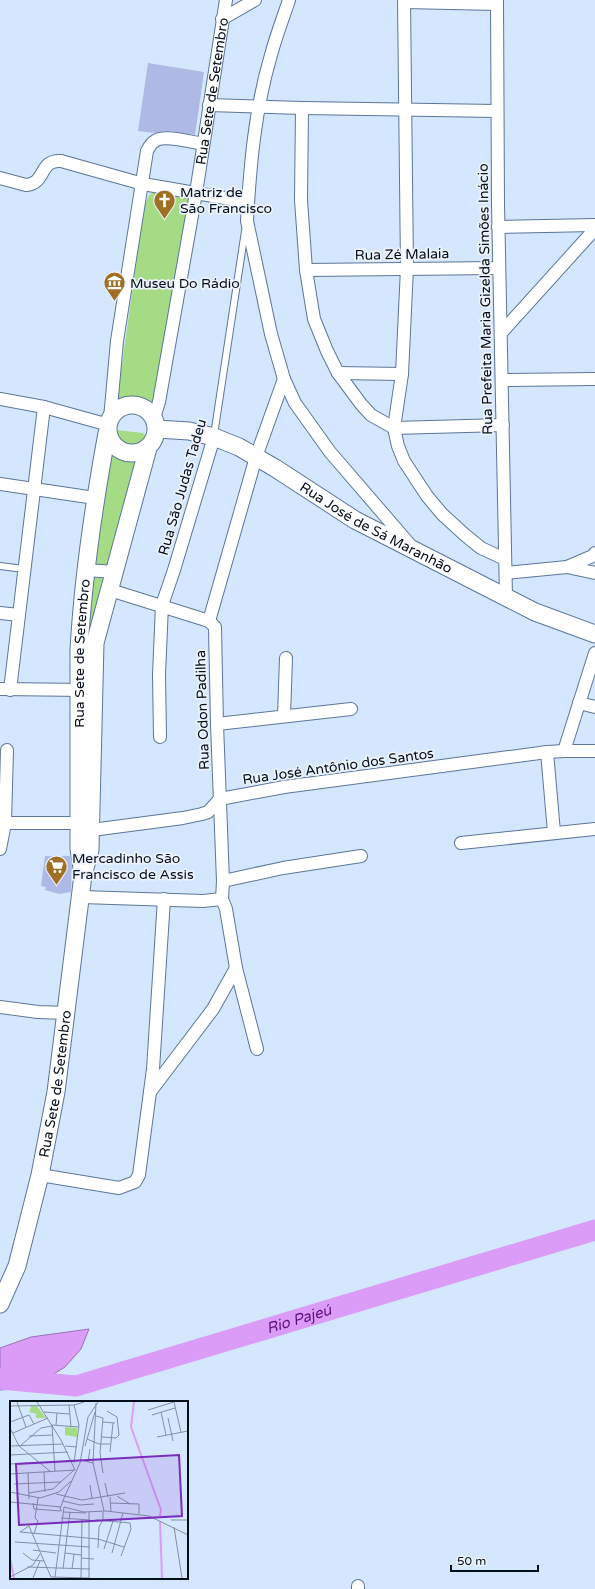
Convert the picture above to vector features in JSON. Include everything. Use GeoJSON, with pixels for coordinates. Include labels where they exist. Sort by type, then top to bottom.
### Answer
{"type":"FeatureCollection","features":[{"type":"Feature","properties":{"kind":"street","name":"Rua Sete de Setembro"},"geometry":{"type":"LineString","coordinates":[[156,423],[196,193],[226,0]]}},
{"type":"Feature","properties":{"kind":"street"},"geometry":{"type":"LineString","coordinates":[[222,19],[255,0]]}},
{"type":"Feature","properties":{"kind":"street"},"geometry":{"type":"LineString","coordinates":[[289,0],[270,56],[258,107],[249,177],[247,221],[271,334],[284,379],[295,402],[330,452],[414,550]]}},
{"type":"Feature","properties":{"kind":"street"},"geometry":{"type":"LineString","coordinates":[[497,2],[404,1],[407,268],[402,374],[394,428],[398,446],[404,461],[427,496],[442,514],[481,548],[506,558]]}},
{"type":"Feature","properties":{"kind":"street","name":"Rua Prefeita Maria Gizelda Simões Inácio"},"geometry":{"type":"LineString","coordinates":[[497,2],[498,226],[506,597]]}},
{"type":"Feature","properties":{"kind":"street"},"geometry":{"type":"LineString","coordinates":[[209,106],[497,111]]}},
{"type":"Feature","properties":{"kind":"street"},"geometry":{"type":"LineString","coordinates":[[302,108],[301,200],[306,270],[314,319],[338,373],[371,415],[394,428],[503,425]]}},
{"type":"Feature","properties":{"kind":"street"},"geometry":{"type":"LineString","coordinates":[[109,425],[116,410],[126,405],[137,405],[147,409],[156,423],[155,440],[148,448],[138,453],[127,454],[117,449],[110,440],[109,425],[117,341],[147,151],[154,141],[167,138],[203,144]]}},
{"type":"Feature","properties":{"kind":"street"},"geometry":{"type":"LineString","coordinates":[[0,178],[30,185],[38,179],[46,165],[56,160],[143,184],[248,202]]}},
{"type":"Feature","properties":{"kind":"street"},"geometry":{"type":"LineString","coordinates":[[498,226],[595,225]]}},
{"type":"Feature","properties":{"kind":"street"},"geometry":{"type":"LineString","coordinates":[[501,333],[595,229]]}},
{"type":"Feature","properties":{"kind":"street","name":"Rua Zé Malaia"},"geometry":{"type":"LineString","coordinates":[[306,270],[499,268]]}},
{"type":"Feature","properties":{"kind":"street"},"geometry":{"type":"LineString","coordinates":[[338,373],[402,374]]}},
{"type":"Feature","properties":{"kind":"street"},"geometry":{"type":"LineString","coordinates":[[110,590],[210,621],[256,457],[284,379]]}},
{"type":"Feature","properties":{"kind":"street"},"geometry":{"type":"LineString","coordinates":[[502,380],[595,379]]}},
{"type":"Feature","properties":{"kind":"street"},"geometry":{"type":"LineString","coordinates":[[0,399],[44,407],[109,425]]}},
{"type":"Feature","properties":{"kind":"street"},"geometry":{"type":"LineString","coordinates":[[44,407],[19,615],[5,690],[86,690]]}},
{"type":"Feature","properties":{"kind":"street","name":"Rua José de Sá Maranhão"},"geometry":{"type":"LineString","coordinates":[[156,423],[214,437],[239,447],[355,520],[535,612],[595,634]]}},
{"type":"Feature","properties":{"kind":"street","name":"Rua Sete de Setembro"},"geometry":{"type":"LineString","coordinates":[[0,1304],[17,1266],[40,1175],[56,1092],[82,897],[84,875],[79,849],[85,826],[86,570],[95,498],[109,425]]}},
{"type":"Feature","properties":{"kind":"street","name":"Rua São Judas Tadeu"},"geometry":{"type":"LineString","coordinates":[[160,737],[159,675],[162,605],[214,437]]}},
{"type":"Feature","properties":{"kind":"street","name":"Rua Sete de Setembro"},"geometry":{"type":"LineString","coordinates":[[86,650],[95,643],[148,448]]}},
{"type":"Feature","properties":{"kind":"street"},"geometry":{"type":"LineString","coordinates":[[0,484],[95,498]]}},
{"type":"Feature","properties":{"kind":"street"},"geometry":{"type":"LineString","coordinates":[[567,567],[595,554]]}},
{"type":"Feature","properties":{"kind":"street"},"geometry":{"type":"LineString","coordinates":[[506,572],[567,567],[595,573]]}},
{"type":"Feature","properties":{"kind":"street"},"geometry":{"type":"LineString","coordinates":[[86,570],[115,572]]}},
{"type":"Feature","properties":{"kind":"street"},"geometry":{"type":"LineString","coordinates":[[0,613],[19,615]]}},
{"type":"Feature","properties":{"kind":"street","name":"Rua Odon Padilha"},"geometry":{"type":"LineString","coordinates":[[210,621],[215,627],[223,882],[222,900],[226,909],[236,968],[257,1049]]}},
{"type":"Feature","properties":{"kind":"street"},"geometry":{"type":"LineString","coordinates":[[564,751],[595,653]]}},
{"type":"Feature","properties":{"kind":"street"},"geometry":{"type":"LineString","coordinates":[[284,716],[286,658]]}},
{"type":"Feature","properties":{"kind":"street"},"geometry":{"type":"LineString","coordinates":[[579,703],[595,707]]}},
{"type":"Feature","properties":{"kind":"street"},"geometry":{"type":"LineString","coordinates":[[217,724],[351,709]]}},
{"type":"Feature","properties":{"kind":"street"},"geometry":{"type":"LineString","coordinates":[[0,849],[6,750]]}},
{"type":"Feature","properties":{"kind":"street","name":"Rua José Antônio dos Santos"},"geometry":{"type":"LineString","coordinates":[[220,799],[284,787],[547,752],[595,751]]}},
{"type":"Feature","properties":{"kind":"street"},"geometry":{"type":"LineString","coordinates":[[547,752],[554,832]]}},
{"type":"Feature","properties":{"kind":"street"},"geometry":{"type":"LineString","coordinates":[[2,820],[85,826],[183,818],[208,812],[220,799]]}},
{"type":"Feature","properties":{"kind":"street"},"geometry":{"type":"LineString","coordinates":[[461,843],[554,832],[595,829]]}},
{"type":"Feature","properties":{"kind":"street"},"geometry":{"type":"LineString","coordinates":[[223,882],[284,868],[361,856]]}},
{"type":"Feature","properties":{"kind":"street"},"geometry":{"type":"LineString","coordinates":[[82,897],[203,901],[222,900]]}},
{"type":"Feature","properties":{"kind":"street"},"geometry":{"type":"LineString","coordinates":[[40,1175],[120,1188],[135,1182],[139,1175],[150,1092],[164,900]]}},
{"type":"Feature","properties":{"kind":"street"},"geometry":{"type":"LineString","coordinates":[[150,1092],[213,1009],[236,968]]}},
{"type":"Feature","properties":{"kind":"street"},"geometry":{"type":"LineString","coordinates":[[0,1007],[67,1014]]}},
{"type":"Feature","properties":{"kind":"lane","name":"Rua São Judas Tadeu"},"geometry":{"type":"LineString","coordinates":[[214,437],[247,221]]}},
{"type":"Feature","properties":{"kind":"lane"},"geometry":{"type":"LineString","coordinates":[[0,566],[24,568]]}},
{"type":"Feature","properties":{"kind":"green space"},"geometry":{"type":"Polygon","coordinates":[[[156,191],[185,195],[189,199],[152,412],[148,416],[120,412],[116,407],[144,207],[149,195],[156,191]]]}},
{"type":"Feature","properties":{"kind":"green space"},"geometry":{"type":"Polygon","coordinates":[[[116,430],[143,433],[148,438],[99,603],[89,646],[84,646],[111,434],[116,430]]]}},
{"type":"Feature","properties":{"kind":"shaded area"},"geometry":{"type":"Polygon","coordinates":[[[89,1329],[81,1349],[65,1367],[31,1388],[0,1390],[0,1348],[31,1337],[89,1329]]]}},
{"type":"Feature","properties":{"kind":"building"},"geometry":{"type":"Polygon","coordinates":[[[148,63],[204,72],[195,135],[172,131],[154,133],[138,131],[148,63]]]}},
{"type":"Feature","properties":{"kind":"building"},"geometry":{"type":"Polygon","coordinates":[[[45,856],[70,856],[72,867],[71,892],[59,894],[45,890],[46,887],[41,886],[45,856]]]}},
{"type":"Feature","properties":{"kind":"waterway","name":"Rio Pajeú"},"geometry":{"type":"LineString","coordinates":[[0,1379],[76,1386],[595,1230]]}},
{"type":"Feature","properties":{"kind":"place","name":"Matriz de São Francisco"},"geometry":{"type":"Point","coordinates":[164,220]}},
{"type":"Feature","properties":{"kind":"place","name":"Museu Do Rádio"},"geometry":{"type":"Point","coordinates":[114,302]}},
{"type":"Feature","properties":{"kind":"place","name":"Mercadinho São Francisco de Assis"},"geometry":{"type":"Point","coordinates":[56,886]}}]}
